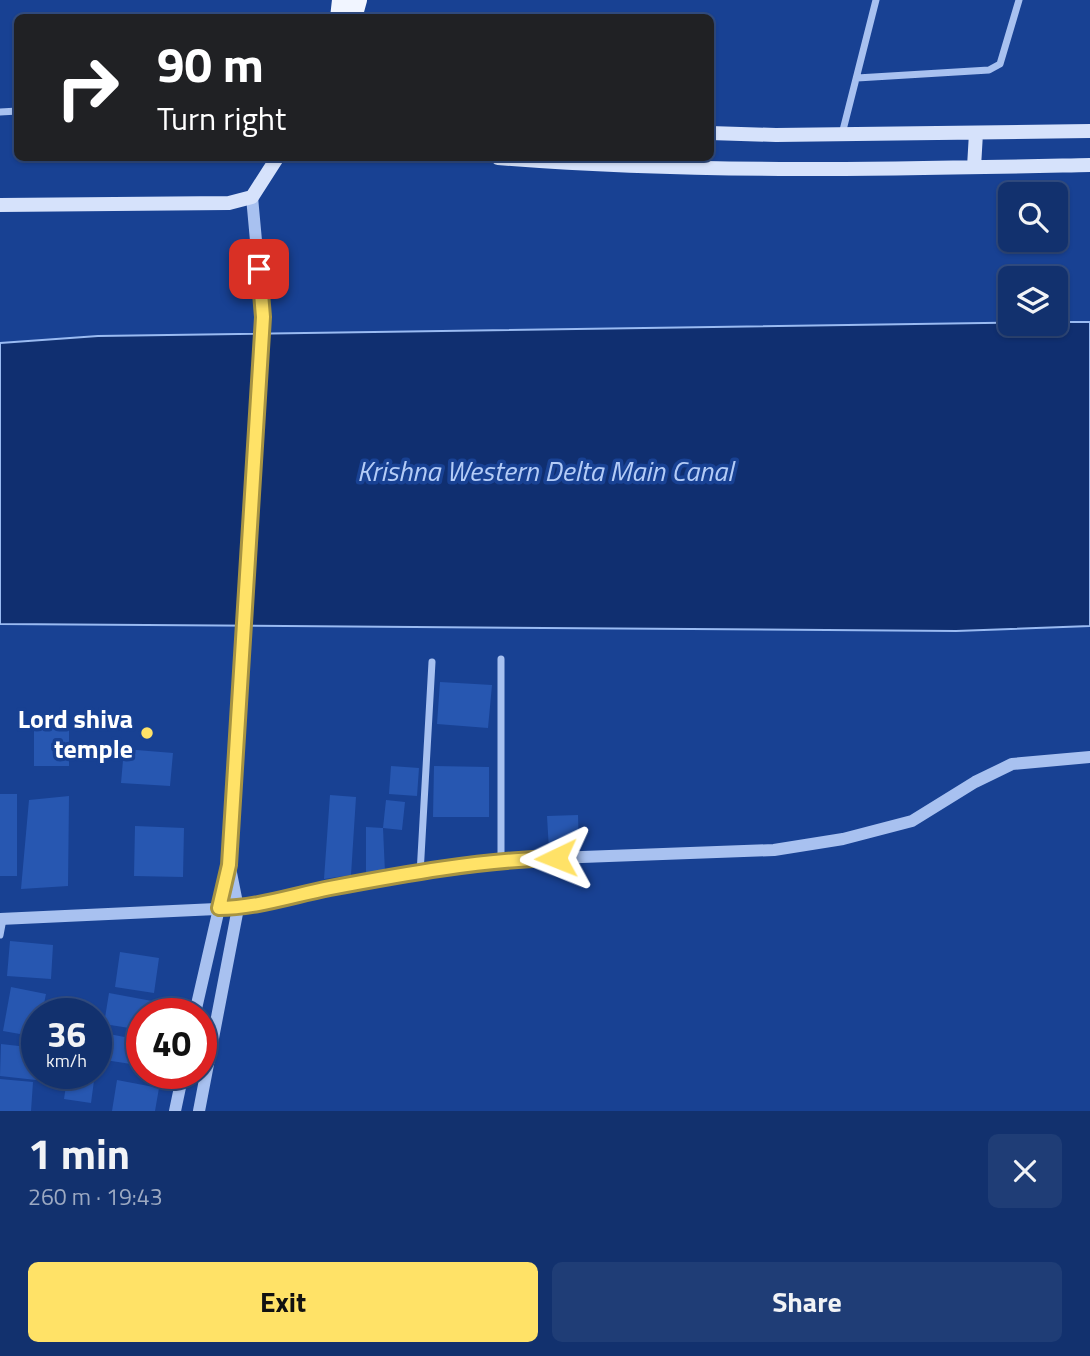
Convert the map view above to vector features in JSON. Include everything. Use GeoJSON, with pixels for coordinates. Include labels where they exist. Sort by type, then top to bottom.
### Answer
{"type":"FeatureCollection","features":[{"type":"Feature","properties":{"kind":"main road"},"geometry":{"type":"LineString","coordinates":[[714,133],[1090,131]]}},
{"type":"Feature","properties":{"kind":"main road"},"geometry":{"type":"LineString","coordinates":[[974,167],[976,132]]}},
{"type":"Feature","properties":{"kind":"main road"},"geometry":{"type":"LineString","coordinates":[[0,205],[229,203],[252,197],[275,161]]}},
{"type":"Feature","properties":{"kind":"main road"},"geometry":{"type":"LineString","coordinates":[[546,161],[769,170],[1090,165]]}},
{"type":"Feature","properties":{"kind":"street"},"geometry":{"type":"LineString","coordinates":[[842,134],[876,0]]}},
{"type":"Feature","properties":{"kind":"street"},"geometry":{"type":"LineString","coordinates":[[857,78],[989,70],[1000,64],[1019,0]]}},
{"type":"Feature","properties":{"kind":"street"},"geometry":{"type":"LineString","coordinates":[[198,998],[229,865],[263,317],[252,197]]}},
{"type":"Feature","properties":{"kind":"street"},"geometry":{"type":"LineString","coordinates":[[501,659],[501,860]]}},
{"type":"Feature","properties":{"kind":"street"},"geometry":{"type":"LineString","coordinates":[[419,874],[432,662]]}},
{"type":"Feature","properties":{"kind":"street"},"geometry":{"type":"LineString","coordinates":[[0,935],[1,919],[238,908],[332,888],[501,860],[774,850],[843,839],[912,821],[975,782],[1012,764],[1090,757]]}},
{"type":"Feature","properties":{"kind":"street"},"geometry":{"type":"LineString","coordinates":[[198,1111],[238,908],[229,865]]}},
{"type":"Feature","properties":{"kind":"street"},"geometry":{"type":"LineString","coordinates":[[175,1111],[180,1089]]}},
{"type":"Feature","properties":{"kind":"water","name":"Krishna Western Delta Main Canal"},"geometry":{"type":"Polygon","coordinates":[[[1068,322],[1090,322],[1090,626],[956,631],[0,624],[0,343],[98,336],[998,323],[998,336],[1068,336],[1068,322]]]}},
{"type":"Feature","properties":{"kind":"building"},"geometry":{"type":"Polygon","coordinates":[[[440,682],[492,685],[488,728],[437,724],[440,682]]]}},
{"type":"Feature","properties":{"kind":"building"},"geometry":{"type":"Polygon","coordinates":[[[34,725],[69,725],[69,766],[34,766],[34,725]]]}},
{"type":"Feature","properties":{"kind":"building"},"geometry":{"type":"Polygon","coordinates":[[[124,749],[173,753],[170,786],[121,783],[124,749]]]}},
{"type":"Feature","properties":{"kind":"building"},"geometry":{"type":"Polygon","coordinates":[[[391,766],[419,768],[417,796],[389,794],[391,766]]]}},
{"type":"Feature","properties":{"kind":"building"},"geometry":{"type":"Polygon","coordinates":[[[434,766],[489,767],[489,817],[433,817],[434,766]]]}},
{"type":"Feature","properties":{"kind":"building"},"geometry":{"type":"Polygon","coordinates":[[[0,794],[17,794],[17,876],[0,876],[0,794]]]}},
{"type":"Feature","properties":{"kind":"building"},"geometry":{"type":"Polygon","coordinates":[[[330,795],[356,797],[351,875],[324,879],[330,795]]]}},
{"type":"Feature","properties":{"kind":"building"},"geometry":{"type":"Polygon","coordinates":[[[69,796],[68,886],[21,889],[29,800],[69,796]]]}},
{"type":"Feature","properties":{"kind":"building"},"geometry":{"type":"Polygon","coordinates":[[[386,800],[405,802],[402,830],[383,828],[386,800]]]}},
{"type":"Feature","properties":{"kind":"building"},"geometry":{"type":"Polygon","coordinates":[[[578,815],[579,848],[549,850],[547,816],[578,815]]]}},
{"type":"Feature","properties":{"kind":"building"},"geometry":{"type":"Polygon","coordinates":[[[135,826],[184,828],[183,877],[134,876],[135,826]]]}},
{"type":"Feature","properties":{"kind":"building"},"geometry":{"type":"Polygon","coordinates":[[[366,827],[383,828],[385,873],[366,873],[366,827]]]}},
{"type":"Feature","properties":{"kind":"building"},"geometry":{"type":"Polygon","coordinates":[[[10,941],[53,945],[51,979],[7,976],[10,941]]]}},
{"type":"Feature","properties":{"kind":"building"},"geometry":{"type":"Polygon","coordinates":[[[120,952],[159,958],[154,993],[115,987],[120,952]]]}},
{"type":"Feature","properties":{"kind":"building"},"geometry":{"type":"Polygon","coordinates":[[[11,987],[46,994],[45,998],[21,998],[21,1034],[3,1031],[11,987]]]}},
{"type":"Feature","properties":{"kind":"building"},"geometry":{"type":"Polygon","coordinates":[[[109,993],[136,998],[126,998],[126,1027],[112,1025],[112,998],[108,998],[109,993]]]}},
{"type":"Feature","properties":{"kind":"building"},"geometry":{"type":"Polygon","coordinates":[[[112,1035],[126,1037],[126,1063],[112,1061],[112,1035]]]}},
{"type":"Feature","properties":{"kind":"building"},"geometry":{"type":"Polygon","coordinates":[[[1,1044],[21,1046],[21,1078],[0,1076],[1,1044]]]}},
{"type":"Feature","properties":{"kind":"building"},"geometry":{"type":"Polygon","coordinates":[[[0,1079],[21,1081],[21,1089],[33,1089],[31,1111],[0,1111],[0,1079]]]}},
{"type":"Feature","properties":{"kind":"building"},"geometry":{"type":"Polygon","coordinates":[[[117,1080],[126,1082],[126,1089],[159,1089],[155,1111],[112,1111],[117,1080]]]}},
{"type":"Feature","properties":{"kind":"building"},"geometry":{"type":"Polygon","coordinates":[[[66,1089],[93,1089],[91,1103],[64,1099],[66,1089]]]}},
{"type":"Feature","properties":{"kind":"place","name":"Lord shiva temple"},"geometry":{"type":"Point","coordinates":[147,733]}},
{"type":"Feature","properties":{"kind":"route"},"geometry":{"type":"LineString","coordinates":[[259,269],[263,317],[229,865],[219,908],[238,908],[332,888],[501,860],[556,858]]}}]}
